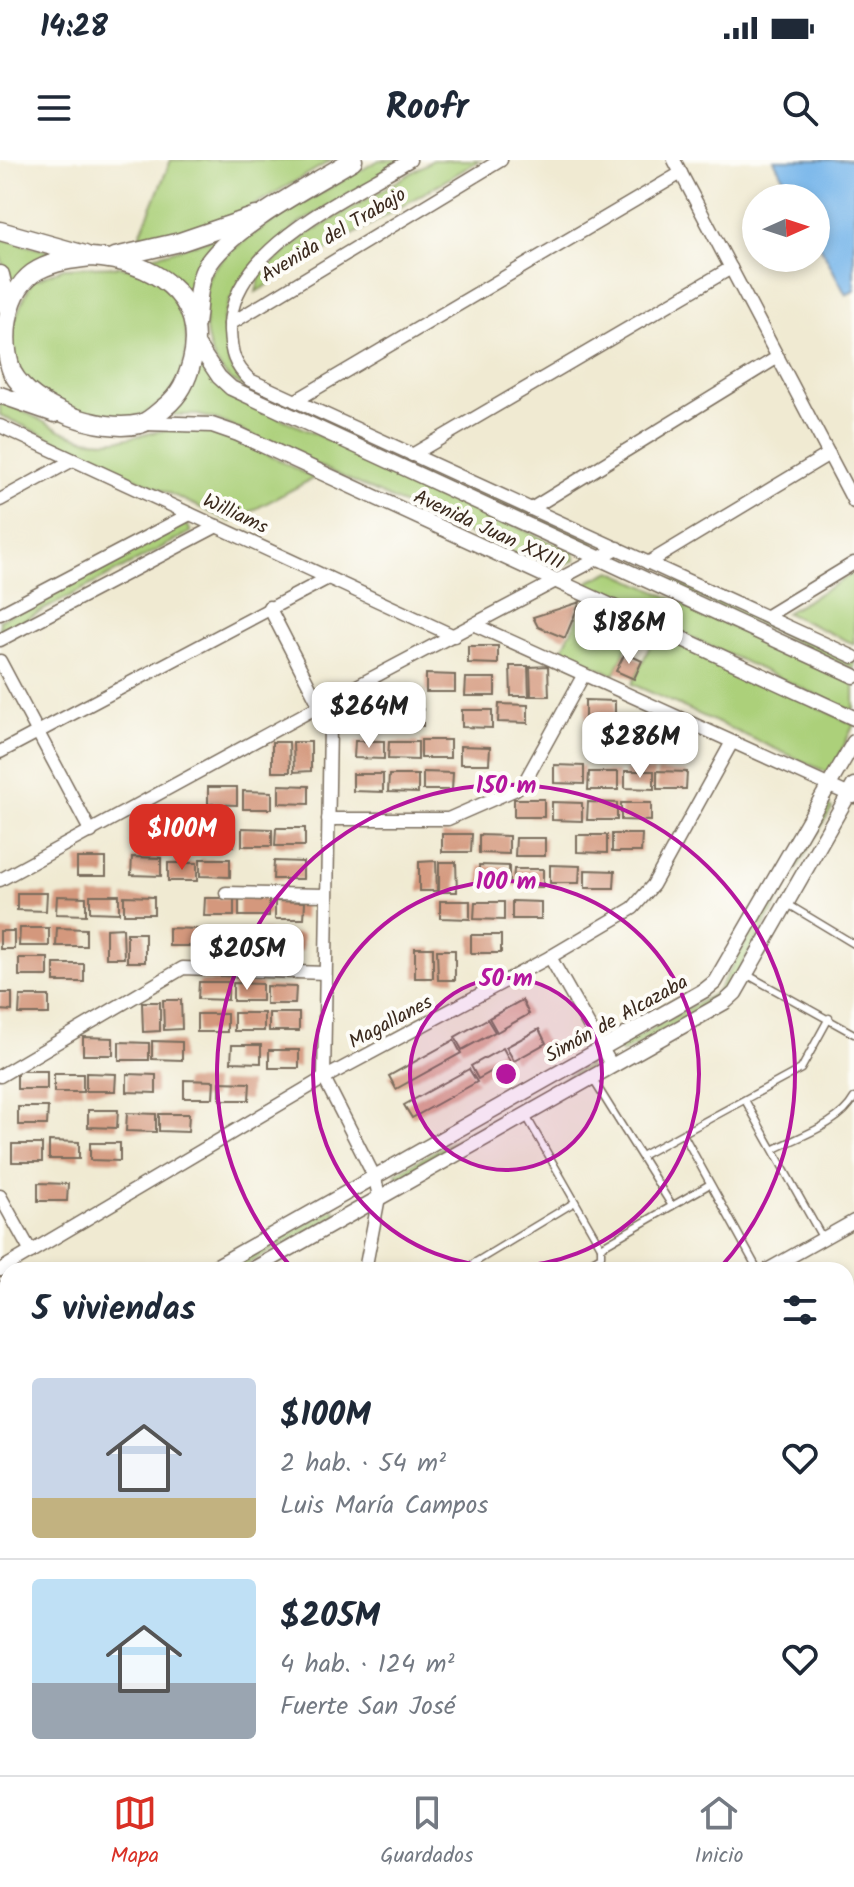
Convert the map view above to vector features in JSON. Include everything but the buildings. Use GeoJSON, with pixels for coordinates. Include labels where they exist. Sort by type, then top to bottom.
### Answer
{"type":"FeatureCollection","features":[{"type":"Feature","properties":{"kind":"main road"},"geometry":{"type":"LineString","coordinates":[[0,395],[105,426],[145,423],[176,398],[185,382],[201,280],[209,264],[270,211],[353,160]]}},
{"type":"Feature","properties":{"kind":"main road"},"geometry":{"type":"LineString","coordinates":[[78,420],[27,391],[12,373],[2,334],[8,309],[26,279],[36,271],[68,260],[180,242],[270,211]]}},
{"type":"Feature","properties":{"kind":"main road"},"geometry":{"type":"LineString","coordinates":[[0,231],[138,264],[172,284],[185,301],[194,336]]}},
{"type":"Feature","properties":{"kind":"main road"},"geometry":{"type":"LineString","coordinates":[[0,275],[8,309]]}},
{"type":"Feature","properties":{"kind":"street","name":"Avenida del Trabajo"},"geometry":{"type":"LineString","coordinates":[[231,352],[230,324],[243,279],[269,250],[410,160]]}},
{"type":"Feature","properties":{"kind":"street","name":"Avenida del Trabajo"},"geometry":{"type":"LineString","coordinates":[[230,324],[501,160]]}},
{"type":"Feature","properties":{"kind":"street"},"geometry":{"type":"LineString","coordinates":[[674,160],[854,502]]}},
{"type":"Feature","properties":{"kind":"street"},"geometry":{"type":"LineString","coordinates":[[295,401],[681,173]]}},
{"type":"Feature","properties":{"kind":"street"},"geometry":{"type":"LineString","coordinates":[[412,455],[731,268]]}},
{"type":"Feature","properties":{"kind":"street","name":"Avenida Juan XXIII"},"geometry":{"type":"LineString","coordinates":[[194,336],[219,377],[231,388],[854,676]]}},
{"type":"Feature","properties":{"kind":"street","name":"Avenida Juan XXIII"},"geometry":{"type":"LineString","coordinates":[[231,352],[238,369],[250,380],[854,657]]}},
{"type":"Feature","properties":{"kind":"street"},"geometry":{"type":"LineString","coordinates":[[531,509],[778,357]]}},
{"type":"Feature","properties":{"kind":"street","name":"Avenida Juan XXIII"},"geometry":{"type":"LineString","coordinates":[[145,423],[212,425],[238,434],[854,718]]}},
{"type":"Feature","properties":{"kind":"street","name":"Williams"},"geometry":{"type":"LineString","coordinates":[[0,426],[454,636]]}},
{"type":"Feature","properties":{"kind":"street"},"geometry":{"type":"LineString","coordinates":[[648,563],[829,454]]}},
{"type":"Feature","properties":{"kind":"street"},"geometry":{"type":"LineString","coordinates":[[0,500],[73,460]]}},
{"type":"Feature","properties":{"kind":"street"},"geometry":{"type":"LineString","coordinates":[[0,614],[190,514]]}},
{"type":"Feature","properties":{"kind":"street"},"geometry":{"type":"LineString","coordinates":[[0,640],[217,526]]}},
{"type":"Feature","properties":{"kind":"street"},"geometry":{"type":"LineString","coordinates":[[0,880],[618,548]]}},
{"type":"Feature","properties":{"kind":"street"},"geometry":{"type":"LineString","coordinates":[[767,616],[854,563]]}},
{"type":"Feature","properties":{"kind":"street"},"geometry":{"type":"LineString","coordinates":[[0,752],[328,578]]}},
{"type":"Feature","properties":{"kind":"street"},"geometry":{"type":"LineString","coordinates":[[269,607],[330,726],[324,1078],[375,1178],[379,1197],[367,1262]]}},
{"type":"Feature","properties":{"kind":"street"},"geometry":{"type":"LineString","coordinates":[[475,625],[829,785],[852,792]]}},
{"type":"Feature","properties":{"kind":"street"},"geometry":{"type":"LineString","coordinates":[[0,661],[91,832]]}},
{"type":"Feature","properties":{"kind":"street"},"geometry":{"type":"LineString","coordinates":[[328,819],[448,819],[514,790],[524,783],[583,676]]}},
{"type":"Feature","properties":{"kind":"street","name":"Magallanes"},"geometry":{"type":"LineString","coordinates":[[14,1262],[324,1078],[550,957],[633,908],[653,885],[732,742]]}},
{"type":"Feature","properties":{"kind":"street","name":"Simón de Alcazaba"},"geometry":{"type":"LineString","coordinates":[[224,1262],[715,982],[854,742]]}},
{"type":"Feature","properties":{"kind":"street","name":"Simón de Alcazaba"},"geometry":{"type":"LineString","coordinates":[[266,1262],[725,1002],[746,974],[852,792]]}},
{"type":"Feature","properties":{"kind":"street"},"geometry":{"type":"LineString","coordinates":[[226,893],[326,895]]}},
{"type":"Feature","properties":{"kind":"street"},"geometry":{"type":"LineString","coordinates":[[550,957],[612,1066]]}},
{"type":"Feature","properties":{"kind":"street"},"geometry":{"type":"LineString","coordinates":[[0,1076],[183,968],[325,973]]}},
{"type":"Feature","properties":{"kind":"street"},"geometry":{"type":"LineString","coordinates":[[0,1196],[31,1252]]}},
{"type":"Feature","properties":{"kind":"street"},"geometry":{"type":"LineString","coordinates":[[781,1262],[854,1221]]}},
{"type":"Feature","properties":{"kind":"lane"},"geometry":{"type":"LineString","coordinates":[[786,903],[854,944]]}},
{"type":"Feature","properties":{"kind":"lane"},"geometry":{"type":"LineString","coordinates":[[746,974],[854,1034]]}},
{"type":"Feature","properties":{"kind":"lane"},"geometry":{"type":"LineString","coordinates":[[643,1155],[801,1069],[829,1018]]}},
{"type":"Feature","properties":{"kind":"lane"},"geometry":{"type":"LineString","coordinates":[[592,1078],[643,1155],[672,1206]]}},
{"type":"Feature","properties":{"kind":"lane"},"geometry":{"type":"LineString","coordinates":[[775,1149],[848,1110],[854,1098]]}},
{"type":"Feature","properties":{"kind":"lane"},"geometry":{"type":"LineString","coordinates":[[745,1100],[823,1239]]}},
{"type":"Feature","properties":{"kind":"lane"},"geometry":{"type":"LineString","coordinates":[[525,1114],[601,1247],[601,1256],[591,1262]]}},
{"type":"Feature","properties":{"kind":"lane"},"geometry":{"type":"LineString","coordinates":[[683,1134],[754,1262]]}},
{"type":"Feature","properties":{"kind":"lane"},"geometry":{"type":"LineString","coordinates":[[601,1247],[710,1184]]}},
{"type":"Feature","properties":{"kind":"lane"},"geometry":{"type":"LineString","coordinates":[[476,1262],[575,1202]]}},
{"type":"Feature","properties":{"kind":"green space"},"geometry":{"type":"Polygon","coordinates":[[[171,160],[332,160],[210,227],[136,244],[171,160]]]}},
{"type":"Feature","properties":{"kind":"green space"},"geometry":{"type":"Polygon","coordinates":[[[379,160],[407,160],[295,226],[229,301],[223,318],[229,364],[237,376],[253,387],[594,543],[593,547],[230,380],[215,360],[208,342],[205,305],[207,283],[221,261],[261,229],[379,160]]]}},
{"type":"Feature","properties":{"kind":"green space"},"geometry":{"type":"Polygon","coordinates":[[[433,160],[480,160],[256,292],[261,273],[305,236],[433,160]]]}},
{"type":"Feature","properties":{"kind":"green space"},"geometry":{"type":"Polygon","coordinates":[[[228,234],[192,296],[141,260],[228,234]]]}},
{"type":"Feature","properties":{"kind":"green space"},"geometry":{"type":"Polygon","coordinates":[[[0,238],[58,254],[11,289],[0,255],[0,238]]]}},
{"type":"Feature","properties":{"kind":"green space"},"geometry":{"type":"Polygon","coordinates":[[[113,266],[139,270],[159,280],[172,295],[186,331],[182,369],[174,387],[162,402],[145,413],[129,418],[89,414],[48,397],[18,371],[12,356],[11,336],[32,281],[64,268],[113,266]]]}},
{"type":"Feature","properties":{"kind":"green space"},"geometry":{"type":"Polygon","coordinates":[[[199,364],[230,395],[574,553],[575,560],[550,571],[218,420],[198,415],[173,415],[172,410],[199,364]]]}},
{"type":"Feature","properties":{"kind":"green space"},"geometry":{"type":"Polygon","coordinates":[[[0,401],[68,434],[92,440],[116,440],[175,429],[211,432],[247,445],[314,478],[231,522],[0,415],[0,401]]]}},
{"type":"Feature","properties":{"kind":"green space"},"geometry":{"type":"Polygon","coordinates":[[[186,522],[191,532],[0,633],[0,620],[186,522]]]}},
{"type":"Feature","properties":{"kind":"green space"},"geometry":{"type":"Polygon","coordinates":[[[628,560],[854,662],[854,669],[629,565],[628,560]]]}},
{"type":"Feature","properties":{"kind":"green space"},"geometry":{"type":"Polygon","coordinates":[[[611,571],[854,682],[854,708],[849,710],[586,589],[588,582],[611,571]]]}},
{"type":"Feature","properties":{"kind":"green space"},"geometry":{"type":"Polygon","coordinates":[[[854,573],[854,644],[786,613],[854,573]]]}},
{"type":"Feature","properties":{"kind":"green space"},"geometry":{"type":"Polygon","coordinates":[[[586,600],[637,624],[614,675],[562,650],[586,600]]]}},
{"type":"Feature","properties":{"kind":"green space"},"geometry":{"type":"Polygon","coordinates":[[[656,633],[854,724],[831,774],[632,684],[656,633]]]}},
{"type":"Feature","properties":{"kind":"green space"},"geometry":{"type":"Polygon","coordinates":[[[826,804],[832,808],[724,996],[622,1053],[619,1048],[717,992],[826,804]]]}},
{"type":"Feature","properties":{"kind":"green space"},"geometry":{"type":"Polygon","coordinates":[[[588,1065],[591,1071],[399,1178],[396,1173],[588,1065]]]}},
{"type":"Feature","properties":{"kind":"green space"},"geometry":{"type":"Polygon","coordinates":[[[334,1209],[337,1214],[251,1262],[239,1262],[334,1209]]]}},
{"type":"Feature","properties":{"kind":"water"},"geometry":{"type":"Polygon","coordinates":[[[774,160],[854,160],[854,291],[846,295],[830,265],[830,184],[787,184],[774,160]]]}}]}
